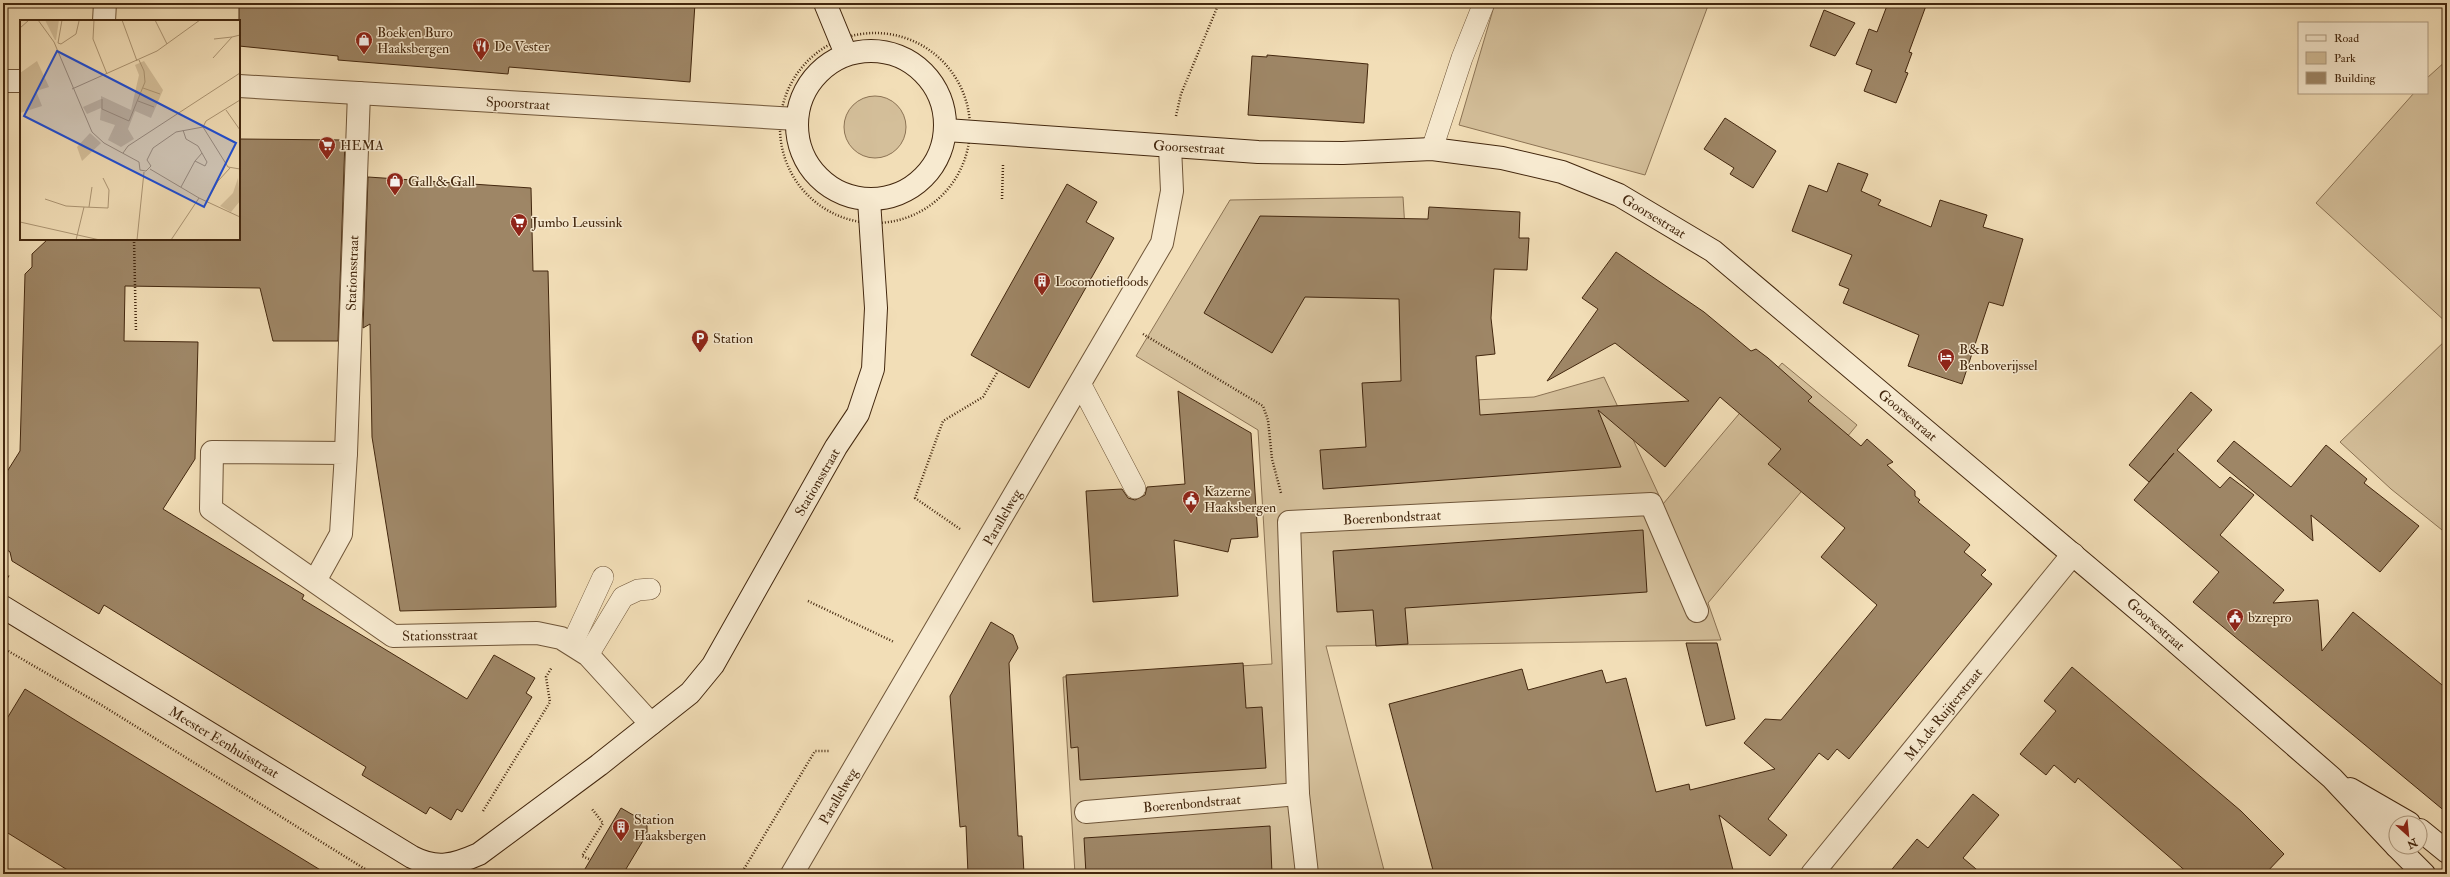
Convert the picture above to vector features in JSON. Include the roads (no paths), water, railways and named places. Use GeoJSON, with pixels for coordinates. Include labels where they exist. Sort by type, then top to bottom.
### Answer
{"type":"FeatureCollection","features":[{"type":"Feature","properties":{"kind":"street"},"geometry":{"type":"LineString","coordinates":[[104,20],[105,3]]}},
{"type":"Feature","properties":{"kind":"street"},"geometry":{"type":"LineString","coordinates":[[824,3],[843,47]]}},
{"type":"Feature","properties":{"kind":"street"},"geometry":{"type":"LineString","coordinates":[[843,47],[878,50],[894,54],[923,70],[941,98],[946,113],[946,130],[943,146],[937,161],[921,180],[901,194],[869,200],[852,197],[836,191],[822,181],[810,168],[788,118],[818,73],[831,62],[843,47]]}},
{"type":"Feature","properties":{"kind":"street"},"geometry":{"type":"LineString","coordinates":[[3,82],[20,81]]}},
{"type":"Feature","properties":{"kind":"street","name":"Spoorstraat"},"geometry":{"type":"LineString","coordinates":[[240,86],[788,118]]}},
{"type":"Feature","properties":{"kind":"street","name":"Stationsstraat"},"geometry":{"type":"LineString","coordinates":[[315,581],[341,534],[346,453],[359,93]]}},
{"type":"Feature","properties":{"kind":"street","name":"Goorsestraat"},"geometry":{"type":"LineString","coordinates":[[946,130],[1170,147],[1343,153],[1432,149],[1502,158],[1562,172],[1620,195],[1713,251],[2073,554],[2332,778],[2388,838]]}},
{"type":"Feature","properties":{"kind":"street","name":"Parallelweg"},"geometry":{"type":"LineString","coordinates":[[792,874],[1162,242],[1172,191],[1170,147]]}},
{"type":"Feature","properties":{"kind":"street","name":"Stationsstraat"},"geometry":{"type":"LineString","coordinates":[[450,869],[479,854],[651,724],[690,693],[713,665],[836,447],[858,414],[873,369],[876,308],[872,223],[869,200]]}},
{"type":"Feature","properties":{"kind":"street","name":"Stationsstraat"},"geometry":{"type":"LineString","coordinates":[[346,453],[212,452],[211,509],[393,636],[537,633],[580,649]]}},
{"type":"Feature","properties":{"kind":"street","name":"Boerenbondstraat"},"geometry":{"type":"LineString","coordinates":[[1086,812],[1298,794],[1289,522],[1651,504],[1697,611]]}},
{"type":"Feature","properties":{"kind":"street","name":"M.A.de Ruijterstraat"},"geometry":{"type":"LineString","coordinates":[[1812,874],[2073,554]]}},
{"type":"Feature","properties":{"kind":"street","name":"Meester Eenhuisstraat"},"geometry":{"type":"LineString","coordinates":[[3,607],[412,857],[425,864],[450,869]]}},
{"type":"Feature","properties":{"kind":"street"},"geometry":{"type":"LineString","coordinates":[[580,649],[651,724]]}},
{"type":"Feature","properties":{"kind":"street","name":"Goorsestraat"},"geometry":{"type":"LineString","coordinates":[[2332,778],[2395,815]]}},
{"type":"Feature","properties":{"kind":"street"},"geometry":{"type":"LineString","coordinates":[[1298,794],[1307,874]]}},
{"type":"Feature","properties":{"kind":"street"},"geometry":{"type":"LineString","coordinates":[[2428,837],[2447,852]]}},
{"type":"Feature","properties":{"kind":"street","name":"Goorsestraat"},"geometry":{"type":"LineString","coordinates":[[2404,855],[2424,874]]}},
{"type":"Feature","properties":{"kind":"lane"},"geometry":{"type":"LineString","coordinates":[[1432,149],[1462,58],[1484,3]]}},
{"type":"Feature","properties":{"kind":"lane"},"geometry":{"type":"LineString","coordinates":[[1080,383],[1135,488]]}},
{"type":"Feature","properties":{"kind":"lane"},"geometry":{"type":"LineString","coordinates":[[580,649],[604,577]]}},
{"type":"Feature","properties":{"kind":"lane"},"geometry":{"type":"LineString","coordinates":[[580,649],[623,597],[638,590],[650,589]]}},
{"type":"Feature","properties":{"kind":"place","name":"Boek en Buro Haaksbergen"},"geometry":{"type":"Point","coordinates":[364,55]}},
{"type":"Feature","properties":{"kind":"place","name":"De Vester"},"geometry":{"type":"Point","coordinates":[481,61]}},
{"type":"Feature","properties":{"kind":"place","name":"HEMA"},"geometry":{"type":"Point","coordinates":[327,160]}},
{"type":"Feature","properties":{"kind":"place","name":"Gall & Gall"},"geometry":{"type":"Point","coordinates":[395,196]}},
{"type":"Feature","properties":{"kind":"place","name":"Jumbo Leussink"},"geometry":{"type":"Point","coordinates":[519,237]}},
{"type":"Feature","properties":{"kind":"place","name":"Locomotiefloods"},"geometry":{"type":"Point","coordinates":[1042,296]}},
{"type":"Feature","properties":{"kind":"place","name":"Station"},"geometry":{"type":"Point","coordinates":[700,353]}},
{"type":"Feature","properties":{"kind":"place","name":"B&B Benboverijssel"},"geometry":{"type":"Point","coordinates":[1946,372]}},
{"type":"Feature","properties":{"kind":"place","name":"Kazerne Haaksbergen"},"geometry":{"type":"Point","coordinates":[1191,514]}},
{"type":"Feature","properties":{"kind":"place","name":"bzrepro"},"geometry":{"type":"Point","coordinates":[2235,632]}},
{"type":"Feature","properties":{"kind":"place","name":"Station Haaksbergen"},"geometry":{"type":"Point","coordinates":[621,842]}}]}
